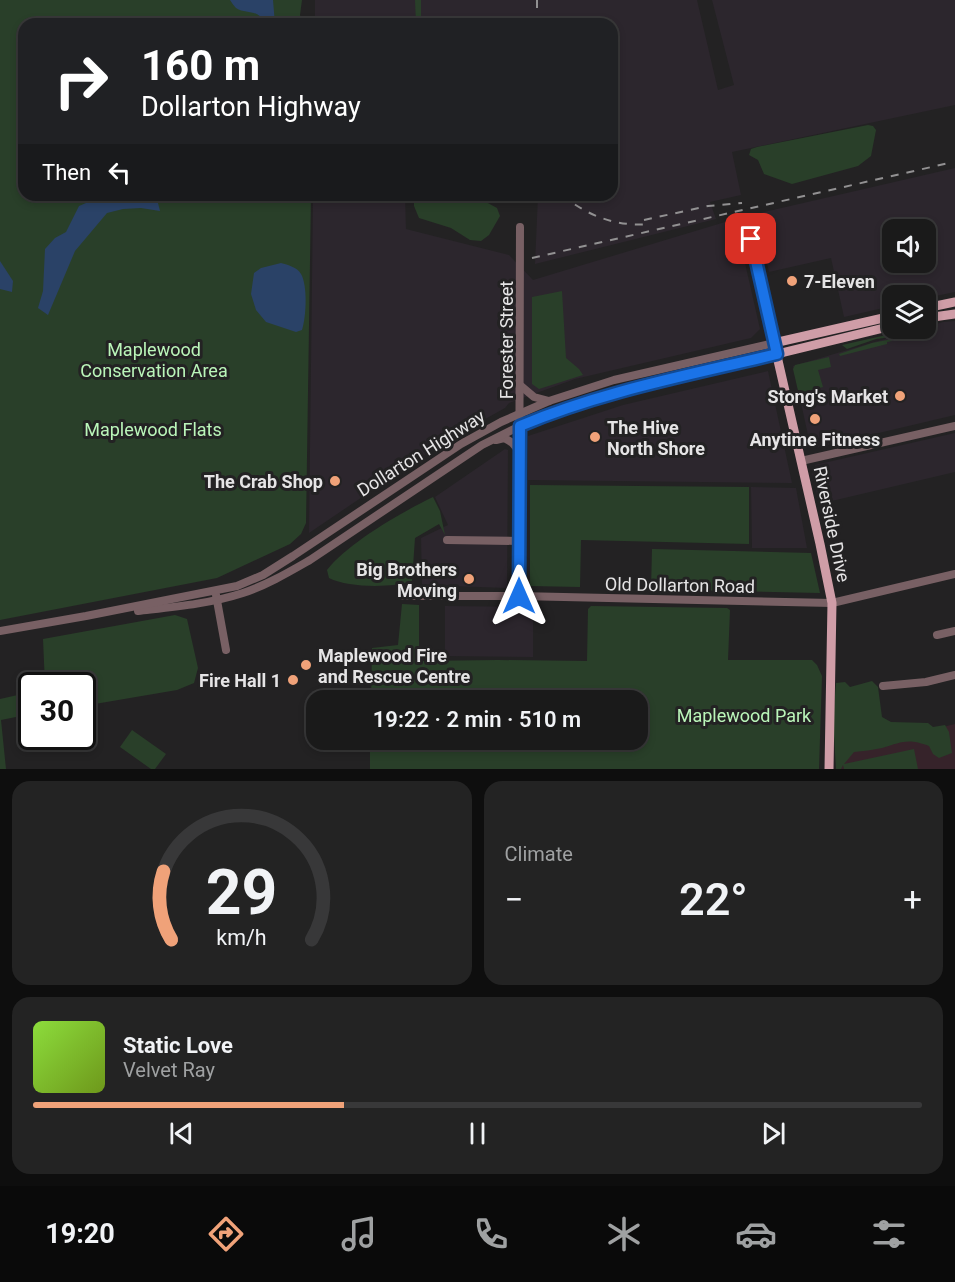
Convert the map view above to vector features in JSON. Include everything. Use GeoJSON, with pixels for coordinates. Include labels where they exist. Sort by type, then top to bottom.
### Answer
{"type":"FeatureCollection","features":[{"type":"Feature","properties":{"kind":"main road"},"geometry":{"type":"LineString","coordinates":[[936,306],[955,302]]}},
{"type":"Feature","properties":{"kind":"main road"},"geometry":{"type":"LineString","coordinates":[[936,317],[955,314]]}},
{"type":"Feature","properties":{"kind":"main road","name":"Dollarton Highway"},"geometry":{"type":"LineString","coordinates":[[774,343],[882,318]]}},
{"type":"Feature","properties":{"kind":"main road","name":"Dollarton Highway"},"geometry":{"type":"LineString","coordinates":[[777,354],[882,328]]}},
{"type":"Feature","properties":{"kind":"main road","name":"Riverside Drive"},"geometry":{"type":"LineString","coordinates":[[774,343],[832,603],[829,769]]}},
{"type":"Feature","properties":{"kind":"street","name":"Riverside Drive"},"geometry":{"type":"LineString","coordinates":[[747,221],[774,343]]}},
{"type":"Feature","properties":{"kind":"street","name":"Forester Street"},"geometry":{"type":"LineString","coordinates":[[519,596],[520,227]]}},
{"type":"Feature","properties":{"kind":"street","name":"Dollarton Highway"},"geometry":{"type":"LineString","coordinates":[[0,632],[86,616],[188,605],[216,595],[263,575],[461,444],[501,422],[549,401],[614,380],[774,343]]}},
{"type":"Feature","properties":{"kind":"street","name":"Dollarton Highway"},"geometry":{"type":"LineString","coordinates":[[216,595],[244,593],[282,576],[489,441],[520,426],[558,410],[610,394],[777,354]]}},
{"type":"Feature","properties":{"kind":"street"},"geometry":{"type":"LineString","coordinates":[[521,386],[534,397],[549,401]]}},
{"type":"Feature","properties":{"kind":"street"},"geometry":{"type":"LineString","coordinates":[[801,460],[955,426]]}},
{"type":"Feature","properties":{"kind":"street"},"geometry":{"type":"LineString","coordinates":[[489,441],[504,438],[515,445],[520,454]]}},
{"type":"Feature","properties":{"kind":"street"},"geometry":{"type":"LineString","coordinates":[[447,540],[519,541]]}},
{"type":"Feature","properties":{"kind":"street","name":"Old Dollarton Road"},"geometry":{"type":"LineString","coordinates":[[400,596],[519,596],[832,603],[955,574]]}},
{"type":"Feature","properties":{"kind":"street"},"geometry":{"type":"LineString","coordinates":[[216,595],[226,650]]}},
{"type":"Feature","properties":{"kind":"street"},"geometry":{"type":"LineString","coordinates":[[937,635],[955,631]]}},
{"type":"Feature","properties":{"kind":"street"},"geometry":{"type":"LineString","coordinates":[[883,687],[926,682],[955,675]]}},
{"type":"Feature","properties":{"kind":"shaded area"},"geometry":{"type":"Polygon","coordinates":[[[315,0],[697,0],[718,90],[734,85],[712,0],[955,0],[955,105],[732,152],[741,195],[710,202],[716,219],[535,264],[538,201],[618,201],[618,18],[315,18],[315,0]]]}},
{"type":"Feature","properties":{"kind":"shaded area"},"geometry":{"type":"Polygon","coordinates":[[[955,168],[955,292],[936,296],[936,285],[882,285],[882,308],[844,317],[831,258],[769,272],[756,214],[955,168]]]}},
{"type":"Feature","properties":{"kind":"shaded area"},"geometry":{"type":"Polygon","coordinates":[[[313,201],[405,201],[406,229],[509,255],[533,280],[735,219],[760,329],[751,338],[575,379],[509,403],[505,408],[442,443],[309,533],[313,201]]]}},
{"type":"Feature","properties":{"kind":"shaded area"},"geometry":{"type":"Polygon","coordinates":[[[955,321],[955,415],[811,449],[793,366],[885,339],[936,339],[936,324],[955,321]]]}},
{"type":"Feature","properties":{"kind":"shaded area"},"geometry":{"type":"Polygon","coordinates":[[[768,371],[792,483],[528,480],[528,436],[623,405],[768,371]]]}},
{"type":"Feature","properties":{"kind":"shaded area"},"geometry":{"type":"Polygon","coordinates":[[[955,433],[955,472],[819,504],[812,473],[815,465],[955,433]]]}},
{"type":"Feature","properties":{"kind":"shaded area"},"geometry":{"type":"Polygon","coordinates":[[[505,449],[508,450],[507,588],[422,585],[421,538],[448,525],[435,497],[505,449]]]}},
{"type":"Feature","properties":{"kind":"shaded area"},"geometry":{"type":"Polygon","coordinates":[[[751,487],[796,488],[807,548],[752,548],[751,487]]]}},
{"type":"Feature","properties":{"kind":"shaded area"},"geometry":{"type":"Polygon","coordinates":[[[445,606],[533,607],[533,657],[445,656],[445,606]]]}},
{"type":"Feature","properties":{"kind":"shaded area"},"geometry":{"type":"Polygon","coordinates":[[[955,724],[955,769],[837,769],[837,753],[955,724]]]}},
{"type":"Feature","properties":{"kind":"green space","name":"Maplewood Flats"},"geometry":{"type":"Polygon","coordinates":[[[0,0],[302,0],[301,18],[18,18],[18,201],[311,201],[306,523],[301,534],[290,544],[217,578],[0,620],[0,0]]]}},
{"type":"Feature","properties":{"kind":"green space"},"geometry":{"type":"Polygon","coordinates":[[[415,0],[421,0],[421,18],[416,18],[415,0]]]}},
{"type":"Feature","properties":{"kind":"green space"},"geometry":{"type":"Polygon","coordinates":[[[868,125],[873,126],[876,130],[871,156],[858,166],[792,184],[764,174],[758,160],[749,155],[751,149],[757,147],[868,125]]]}},
{"type":"Feature","properties":{"kind":"green space"},"geometry":{"type":"Polygon","coordinates":[[[414,201],[486,201],[497,208],[500,216],[489,235],[481,241],[470,240],[451,228],[419,218],[414,201]]]}},
{"type":"Feature","properties":{"kind":"green space"},"geometry":{"type":"Polygon","coordinates":[[[562,291],[566,358],[583,375],[539,389],[532,384],[532,297],[562,291]]]}},
{"type":"Feature","properties":{"kind":"green space"},"geometry":{"type":"Polygon","coordinates":[[[882,336],[882,338],[847,349],[842,345],[882,336]]]}},
{"type":"Feature","properties":{"kind":"green space"},"geometry":{"type":"Polygon","coordinates":[[[892,339],[887,344],[840,356],[839,354],[892,339]]]}},
{"type":"Feature","properties":{"kind":"green space"},"geometry":{"type":"Polygon","coordinates":[[[829,357],[831,367],[818,370],[823,387],[812,390],[814,398],[806,399],[799,395],[793,369],[795,365],[829,357]]]}},
{"type":"Feature","properties":{"kind":"green space"},"geometry":{"type":"Polygon","coordinates":[[[530,485],[749,487],[749,544],[581,540],[580,587],[530,586],[530,485]]]}},
{"type":"Feature","properties":{"kind":"green space"},"geometry":{"type":"Polygon","coordinates":[[[433,497],[440,511],[445,535],[439,524],[415,538],[412,581],[370,586],[348,584],[329,578],[327,570],[348,549],[391,520],[433,497]]]}},
{"type":"Feature","properties":{"kind":"green space"},"geometry":{"type":"Polygon","coordinates":[[[652,549],[811,553],[820,593],[651,589],[652,549]]]}},
{"type":"Feature","properties":{"kind":"green space","name":"Maplewood Park"},"geometry":{"type":"Polygon","coordinates":[[[402,604],[419,605],[419,661],[587,661],[588,609],[591,606],[727,608],[730,610],[728,660],[812,660],[817,665],[822,676],[819,769],[370,769],[370,750],[648,750],[648,690],[371,690],[372,648],[398,645],[402,604]]]}},
{"type":"Feature","properties":{"kind":"green space"},"geometry":{"type":"Polygon","coordinates":[[[175,615],[187,619],[198,668],[194,683],[177,690],[96,704],[96,672],[44,672],[43,639],[175,615]]]}},
{"type":"Feature","properties":{"kind":"green space"},"geometry":{"type":"Polygon","coordinates":[[[872,681],[878,687],[882,717],[891,722],[928,723],[933,727],[945,725],[949,732],[952,753],[939,758],[933,754],[929,746],[916,742],[905,742],[879,749],[854,752],[844,764],[914,749],[918,769],[844,769],[843,765],[841,769],[836,769],[833,719],[836,683],[845,682],[850,687],[872,681]]]}},
{"type":"Feature","properties":{"kind":"green space"},"geometry":{"type":"Polygon","coordinates":[[[18,695],[18,717],[1,720],[6,769],[0,769],[0,699],[18,695]]]}},
{"type":"Feature","properties":{"kind":"green space"},"geometry":{"type":"Polygon","coordinates":[[[132,730],[166,754],[155,769],[151,769],[120,747],[132,730]]]}},
{"type":"Feature","properties":{"kind":"water"},"geometry":{"type":"Polygon","coordinates":[[[230,0],[273,0],[274,18],[261,18],[256,14],[236,8],[230,0]]]}},
{"type":"Feature","properties":{"kind":"water"},"geometry":{"type":"Polygon","coordinates":[[[91,201],[158,201],[160,211],[141,208],[107,213],[75,251],[48,315],[38,308],[43,291],[45,249],[55,238],[66,232],[79,206],[91,201]]]}},
{"type":"Feature","properties":{"kind":"water"},"geometry":{"type":"Polygon","coordinates":[[[0,261],[13,281],[12,292],[0,289],[0,261]]]}},
{"type":"Feature","properties":{"kind":"water"},"geometry":{"type":"Polygon","coordinates":[[[281,263],[297,270],[303,279],[306,302],[305,318],[302,330],[296,332],[266,322],[256,310],[251,294],[254,273],[261,268],[281,263]]]}},
{"type":"Feature","properties":{"kind":"railway"},"geometry":{"type":"LineString","coordinates":[[537,0],[537,18]]}},
{"type":"Feature","properties":{"kind":"railway"},"geometry":{"type":"LineString","coordinates":[[532,258],[949,163]]}},
{"type":"Feature","properties":{"kind":"railway"},"geometry":{"type":"LineString","coordinates":[[571,201],[592,214],[614,222],[650,224]]}},
{"type":"Feature","properties":{"kind":"railway"},"geometry":{"type":"LineString","coordinates":[[644,220],[708,206],[742,203]]}},
{"type":"Feature","properties":{"kind":"place","name":"7-Eleven"},"geometry":{"type":"Point","coordinates":[792,281]}},
{"type":"Feature","properties":{"kind":"place","name":"Stong's Market"},"geometry":{"type":"Point","coordinates":[900,396]}},
{"type":"Feature","properties":{"kind":"place","name":"Anytime Fitness"},"geometry":{"type":"Point","coordinates":[815,419]}},
{"type":"Feature","properties":{"kind":"place","name":"The Hive North Shore"},"geometry":{"type":"Point","coordinates":[595,437]}},
{"type":"Feature","properties":{"kind":"place","name":"The Crab Shop"},"geometry":{"type":"Point","coordinates":[335,481]}},
{"type":"Feature","properties":{"kind":"place","name":"Big Brothers Moving"},"geometry":{"type":"Point","coordinates":[469,579]}},
{"type":"Feature","properties":{"kind":"place","name":"Maplewood Fire and Rescue Centre"},"geometry":{"type":"Point","coordinates":[306,665]}},
{"type":"Feature","properties":{"kind":"place","name":"Fire Hall 1"},"geometry":{"type":"Point","coordinates":[293,680]}},
{"type":"Feature","properties":{"kind":"route"},"geometry":{"type":"LineString","coordinates":[[519,596],[520,426],[558,410],[610,394],[777,354],[751,239]]}},
{"type":"Feature","properties":{"kind":"park label","name":"Maplewood Conservation Area"},"geometry":{"type":"Point","coordinates":[154,359]}}]}
